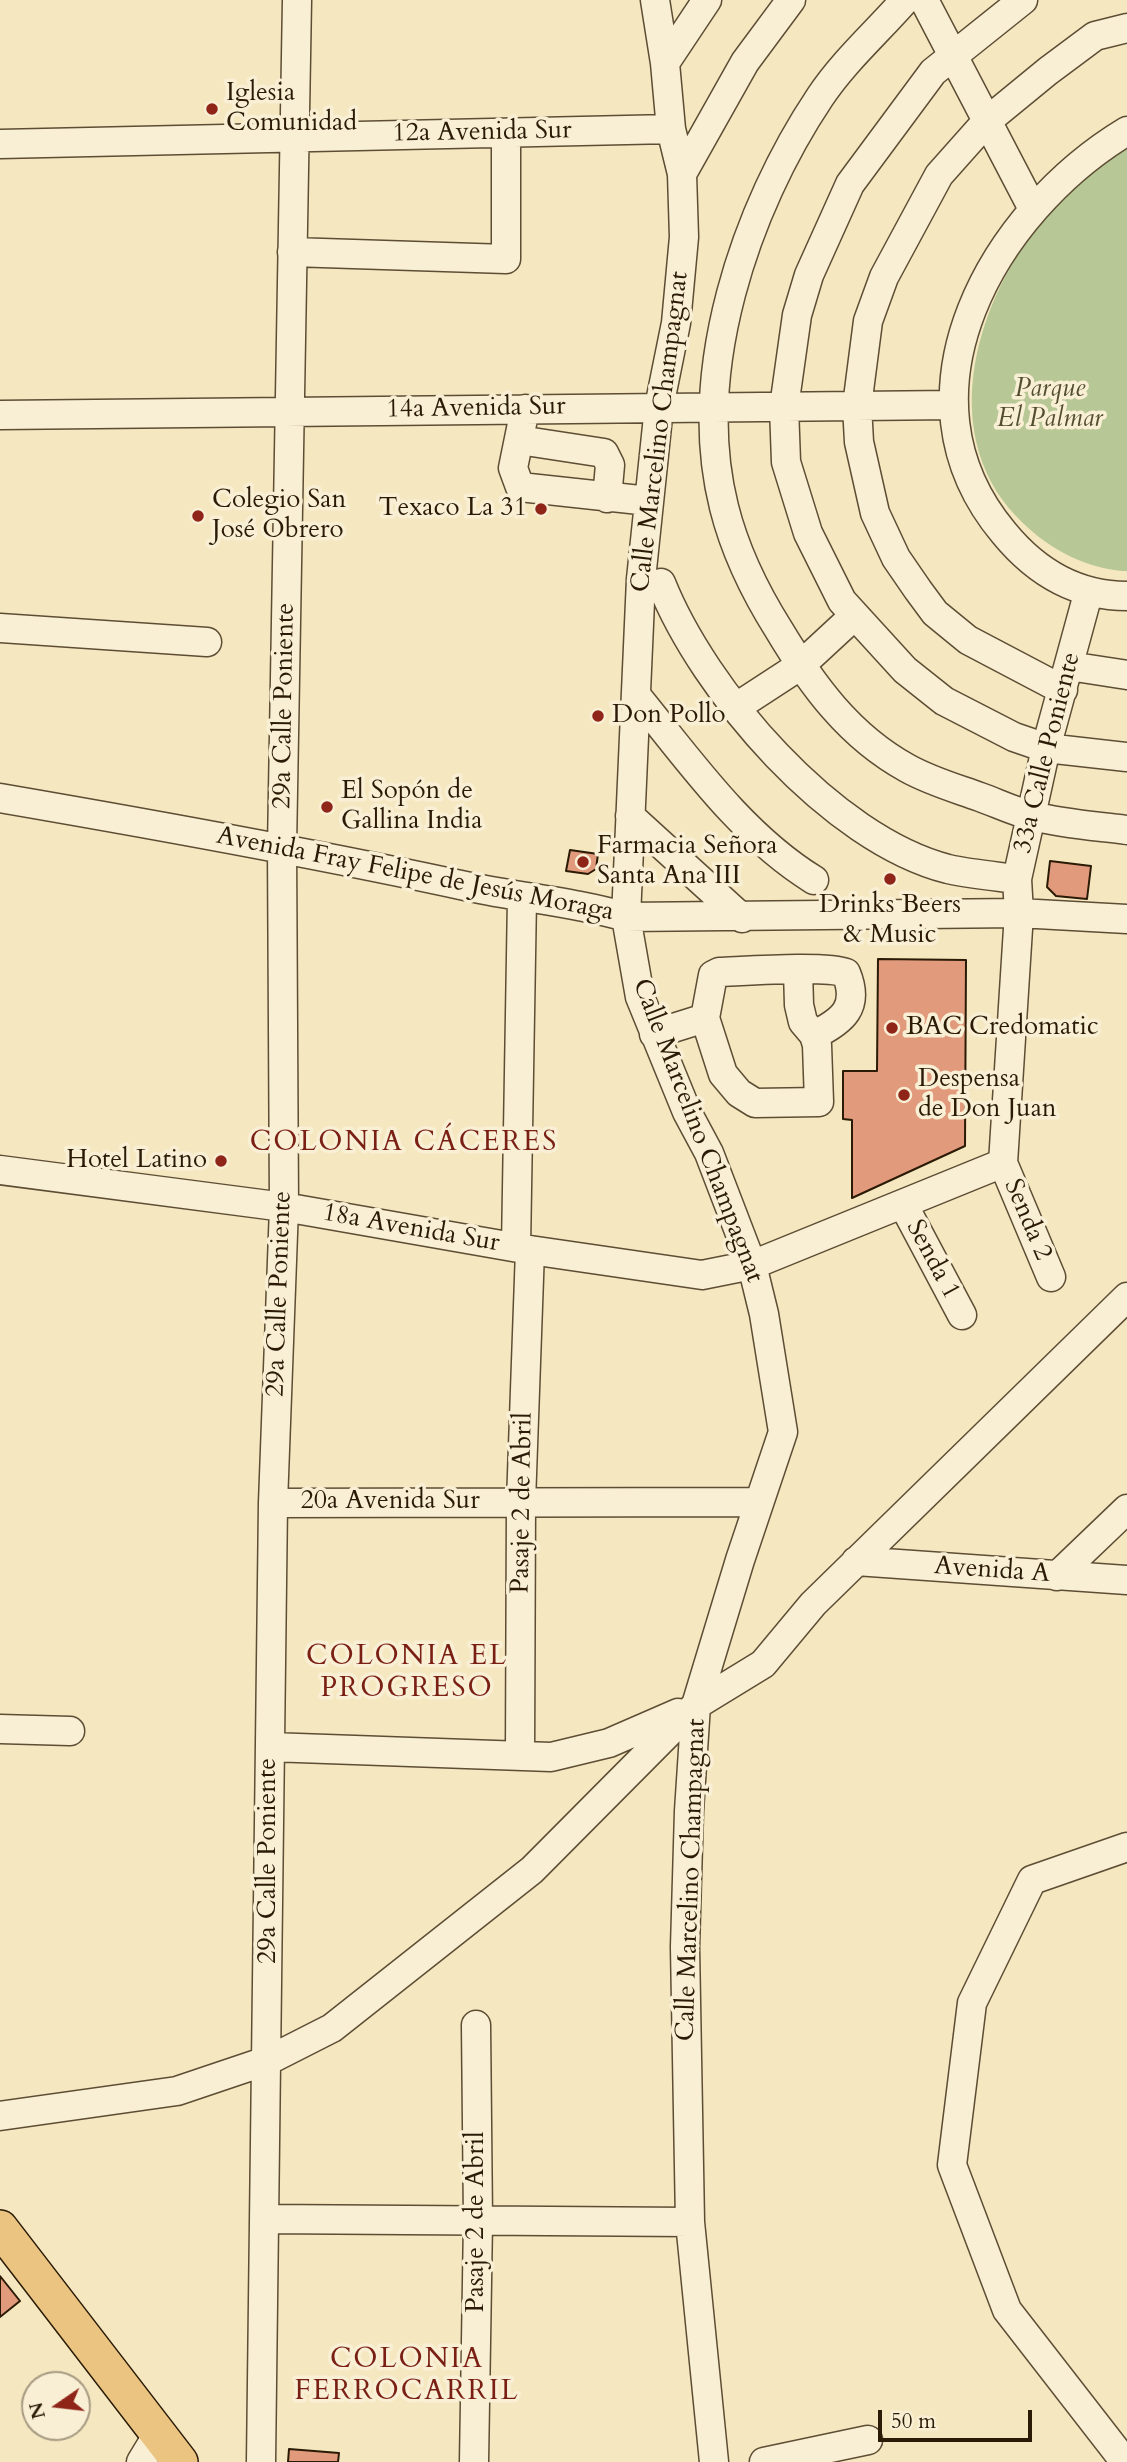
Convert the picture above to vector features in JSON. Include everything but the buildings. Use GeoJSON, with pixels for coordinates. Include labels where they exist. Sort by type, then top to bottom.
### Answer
{"type":"FeatureCollection","features":[{"type":"Feature","properties":{"kind":"main road"},"geometry":{"type":"LineString","coordinates":[[0,2228],[149,2448],[180,2462]]}},
{"type":"Feature","properties":{"kind":"street","name":"29a Calle Poniente"},"geometry":{"type":"LineString","coordinates":[[261,2462],[269,2060],[273,1503],[284,1207],[282,847],[297,0]]}},
{"type":"Feature","properties":{"kind":"street","name":"Calle Marcelino Champagnat"},"geometry":{"type":"LineString","coordinates":[[655,0],[665,63],[671,129],[682,174],[685,207],[676,323],[659,407],[641,579],[626,918],[640,996],[687,1112],[709,1153],[752,1265],[764,1314],[783,1432],[758,1502],[696,1705],[689,1811],[685,1947],[690,2222],[714,2462]]}},
{"type":"Feature","properties":{"kind":"street"},"geometry":{"type":"LineString","coordinates":[[665,63],[707,0]]}},
{"type":"Feature","properties":{"kind":"street"},"geometry":{"type":"LineString","coordinates":[[682,174],[745,62],[790,0]]}},
{"type":"Feature","properties":{"kind":"street"},"geometry":{"type":"LineString","coordinates":[[905,0],[842,68],[821,96],[773,179],[737,268],[726,310],[714,407],[717,464],[730,527],[757,594],[800,665],[837,714],[876,748],[904,767],[940,783],[1032,816],[1127,831]]}},
{"type":"Feature","properties":{"kind":"street"},"geometry":{"type":"LineString","coordinates":[[924,0],[1033,209]]}},
{"type":"Feature","properties":{"kind":"street"},"geometry":{"type":"LineString","coordinates":[[1023,0],[952,54],[933,72],[850,184],[827,229],[797,315],[784,407],[786,462],[799,511],[825,571],[854,616],[905,670],[944,701],[1014,737],[1046,748],[1127,757]]}},
{"type":"Feature","properties":{"kind":"street"},"geometry":{"type":"LineString","coordinates":[[1127,28],[1096,36],[987,121],[939,175],[884,277],[868,321],[857,406],[859,442],[874,513],[896,558],[935,613],[968,640],[1066,678],[1127,675]]}},
{"type":"Feature","properties":{"kind":"street","name":"12a Avenida Sur"},"geometry":{"type":"LineString","coordinates":[[0,144],[671,129]]}},
{"type":"Feature","properties":{"kind":"street"},"geometry":{"type":"LineString","coordinates":[[1127,131],[1085,158],[1033,209],[996,265],[964,330],[954,371],[952,405],[962,460],[981,503],[1010,541],[1046,572],[1088,594],[1127,596]]}},
{"type":"Feature","properties":{"kind":"street"},"geometry":{"type":"LineString","coordinates":[[292,252],[506,259],[506,133]]}},
{"type":"Feature","properties":{"kind":"street","name":"14a Avenida Sur"},"geometry":{"type":"LineString","coordinates":[[0,415],[952,405]]}},
{"type":"Feature","properties":{"kind":"street"},"geometry":{"type":"LineString","coordinates":[[525,409],[513,468],[520,488],[649,501]]}},
{"type":"Feature","properties":{"kind":"street"},"geometry":{"type":"LineString","coordinates":[[519,440],[604,453],[610,465],[607,498]]}},
{"type":"Feature","properties":{"kind":"street"},"geometry":{"type":"LineString","coordinates":[[661,583],[689,642],[735,708],[776,755],[840,812],[879,838],[948,869],[1017,879]]}},
{"type":"Feature","properties":{"kind":"street","name":"33a Calle Poniente"},"geometry":{"type":"LineString","coordinates":[[1003,1163],[1019,913],[1017,879],[1046,748],[1088,594]]}},
{"type":"Feature","properties":{"kind":"street"},"geometry":{"type":"LineString","coordinates":[[735,708],[800,665],[854,616]]}},
{"type":"Feature","properties":{"kind":"street"},"geometry":{"type":"LineString","coordinates":[[0,628],[207,642]]}},
{"type":"Feature","properties":{"kind":"street"},"geometry":{"type":"LineString","coordinates":[[636,695],[740,819],[784,859],[814,880]]}},
{"type":"Feature","properties":{"kind":"street","name":"Avenida Fray Felipe de Jesús Moraga"},"geometry":{"type":"LineString","coordinates":[[0,798],[282,847],[522,898],[588,906],[626,918],[1019,913],[1127,919]]}},
{"type":"Feature","properties":{"kind":"street"},"geometry":{"type":"LineString","coordinates":[[630,816],[742,918]]}},
{"type":"Feature","properties":{"kind":"street","name":"Pasaje 2 de Abril"},"geometry":{"type":"LineString","coordinates":[[520,1755],[522,898]]}},
{"type":"Feature","properties":{"kind":"street"},"geometry":{"type":"LineString","coordinates":[[798,970],[799,1005],[803,1022],[814,1035],[819,1102],[755,1103],[738,1093],[723,1074],[705,1018],[713,975],[719,972],[798,970],[840,970],[846,973],[849,979],[848,1012],[836,1025],[814,1035]]}},
{"type":"Feature","properties":{"kind":"street"},"geometry":{"type":"LineString","coordinates":[[654,1034],[705,1018]]}},
{"type":"Feature","properties":{"kind":"street","name":"18a Avenida Sur"},"geometry":{"type":"LineString","coordinates":[[0,1170],[284,1207],[523,1249],[702,1275],[752,1265],[1003,1163]]}},
{"type":"Feature","properties":{"kind":"street","name":"Senda 2"},"geometry":{"type":"LineString","coordinates":[[1003,1163],[1051,1277]]}},
{"type":"Feature","properties":{"kind":"street","name":"Senda 1"},"geometry":{"type":"LineString","coordinates":[[903,1204],[962,1315]]}},
{"type":"Feature","properties":{"kind":"street"},"geometry":{"type":"LineString","coordinates":[[270,1747],[520,1755],[571,1754],[622,1738],[696,1705],[763,1664],[813,1604],[1127,1297]]}},
{"type":"Feature","properties":{"kind":"street","name":"20a Avenida Sur"},"geometry":{"type":"LineString","coordinates":[[273,1503],[758,1502]]}},
{"type":"Feature","properties":{"kind":"street"},"geometry":{"type":"LineString","coordinates":[[1057,1576],[1127,1509]]}},
{"type":"Feature","properties":{"kind":"street","name":"Avenida A"},"geometry":{"type":"LineString","coordinates":[[856,1561],[1127,1580]]}},
{"type":"Feature","properties":{"kind":"street"},"geometry":{"type":"LineString","coordinates":[[0,2116],[177,2091],[269,2060],[332,2028],[532,1870],[696,1705]]}},
{"type":"Feature","properties":{"kind":"street"},"geometry":{"type":"LineString","coordinates":[[0,1729],[70,1731]]}},
{"type":"Feature","properties":{"kind":"street"},"geometry":{"type":"LineString","coordinates":[[1125,2462],[1007,2310],[952,2165],[972,2003],[1032,1880],[1127,1847]]}},
{"type":"Feature","properties":{"kind":"street","name":"Pasaje 2 de Abril"},"geometry":{"type":"LineString","coordinates":[[474,2462],[478,2221],[476,2025]]}},
{"type":"Feature","properties":{"kind":"street"},"geometry":{"type":"LineString","coordinates":[[265,2219],[690,2222]]}},
{"type":"Feature","properties":{"kind":"street"},"geometry":{"type":"LineString","coordinates":[[764,2462],[868,2440]]}},
{"type":"Feature","properties":{"kind":"green space","name":"Parque El Palmar"},"geometry":{"type":"Polygon","coordinates":[[[1127,148],[1127,571],[1122,571],[1092,565],[1064,553],[1039,537],[1016,516],[991,482],[977,444],[972,404],[975,364],[985,323],[1001,285],[1022,248],[1064,197],[1127,148]]]}},
{"type":"Feature","properties":{"kind":"place","name":"Iglesia Comunidad"},"geometry":{"type":"Point","coordinates":[212,109]}},
{"type":"Feature","properties":{"kind":"place","name":"Texaco La 31"},"geometry":{"type":"Point","coordinates":[541,509]}},
{"type":"Feature","properties":{"kind":"place","name":"Colegio San José Obrero"},"geometry":{"type":"Point","coordinates":[198,516]}},
{"type":"Feature","properties":{"kind":"place","name":"Don Pollo"},"geometry":{"type":"Point","coordinates":[598,716]}},
{"type":"Feature","properties":{"kind":"place","name":"El Sopón de Gallina India"},"geometry":{"type":"Point","coordinates":[327,807]}},
{"type":"Feature","properties":{"kind":"place","name":"Farmacia Señora Santa Ana III"},"geometry":{"type":"Point","coordinates":[583,862]}},
{"type":"Feature","properties":{"kind":"place","name":"Drinks Beers & Music"},"geometry":{"type":"Point","coordinates":[890,879]}},
{"type":"Feature","properties":{"kind":"place","name":"BAC Credomatic"},"geometry":{"type":"Point","coordinates":[892,1028]}},
{"type":"Feature","properties":{"kind":"place","name":"Despensa de Don Juan"},"geometry":{"type":"Point","coordinates":[904,1095]}},
{"type":"Feature","properties":{"kind":"place","name":"Hotel Latino"},"geometry":{"type":"Point","coordinates":[221,1161]}},
{"type":"Feature","properties":{"kind":"district","name":"COLONIA CÁCERES"},"geometry":{"type":"Point","coordinates":[404,1144]}},
{"type":"Feature","properties":{"kind":"district","name":"COLONIA EL PROGRESO"},"geometry":{"type":"Point","coordinates":[407,1674]}},
{"type":"Feature","properties":{"kind":"district","name":"COLONIA FERROCARRIL"},"geometry":{"type":"Point","coordinates":[407,2377]}}]}
